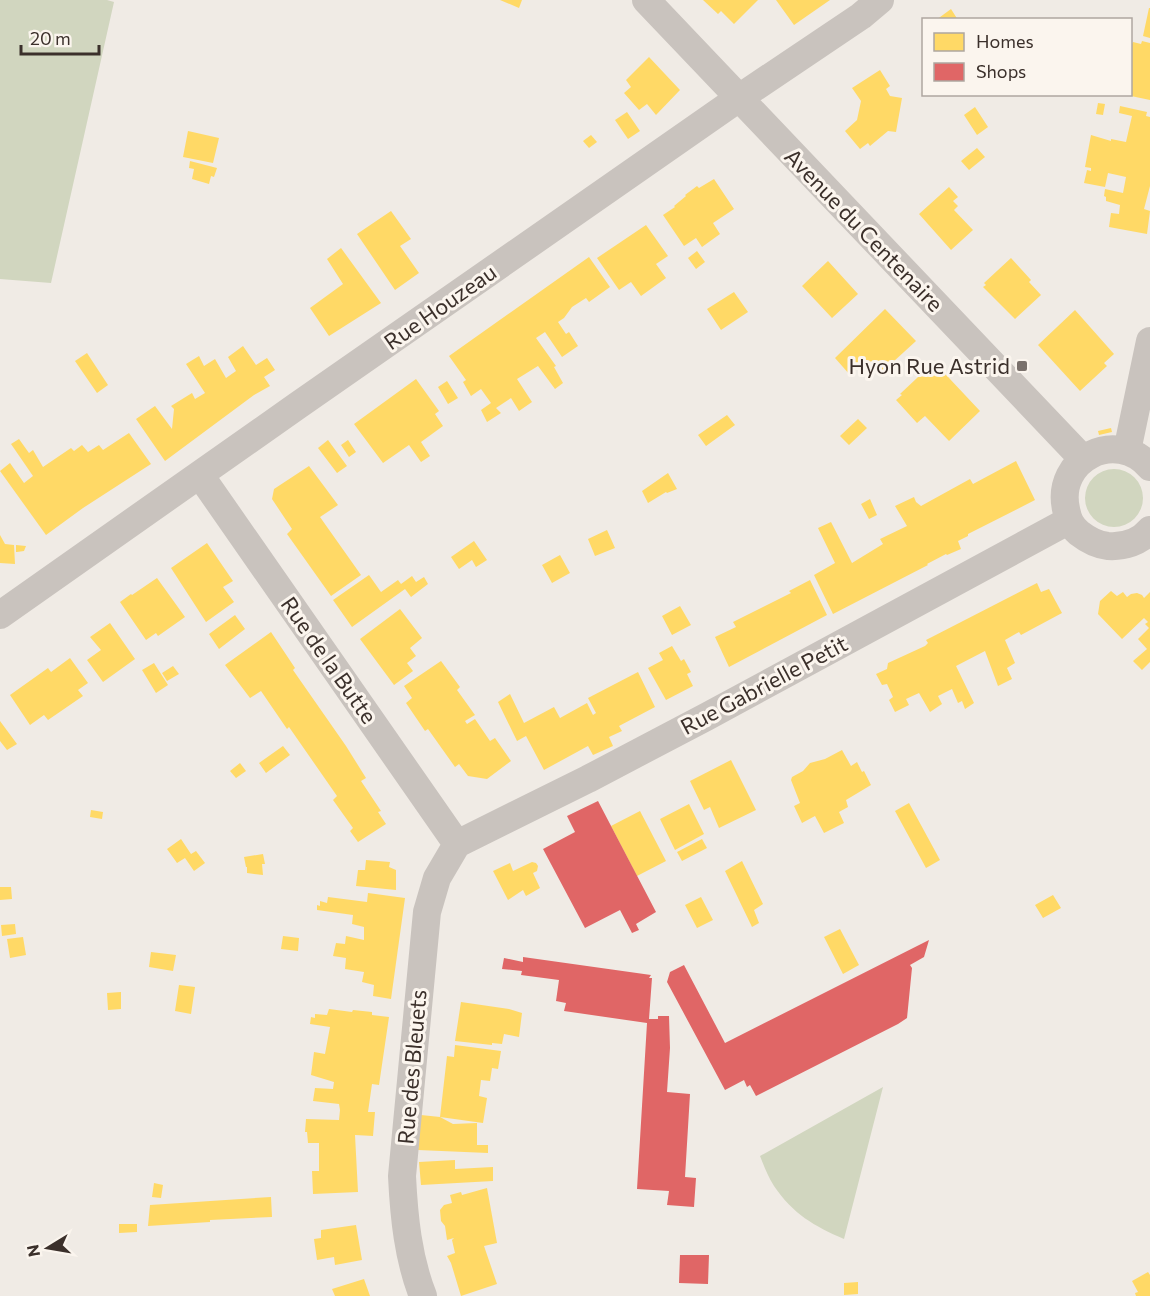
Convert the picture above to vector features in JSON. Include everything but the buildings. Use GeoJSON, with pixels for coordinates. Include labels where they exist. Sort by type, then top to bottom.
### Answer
{"type":"FeatureCollection","features":[{"type":"Feature","properties":{"kind":"street","name":"Avenue du Centenaire"},"geometry":{"type":"LineString","coordinates":[[646,0],[1083,459]]}},
{"type":"Feature","properties":{"kind":"street","name":"Rue Houzeau"},"geometry":{"type":"LineString","coordinates":[[0,615],[739,98],[861,16],[880,0]]}},
{"type":"Feature","properties":{"kind":"street"},"geometry":{"type":"LineString","coordinates":[[1127,451],[1150,340]]}},
{"type":"Feature","properties":{"kind":"street"},"geometry":{"type":"LineString","coordinates":[[1150,466],[1143,459],[1127,451],[1106,449],[1083,459],[1070,475],[1065,487],[1068,521],[1090,541],[1115,547],[1124,546],[1150,532]]}},
{"type":"Feature","properties":{"kind":"street","name":"Rue de la Butte"},"geometry":{"type":"LineString","coordinates":[[200,475],[457,844]]}},
{"type":"Feature","properties":{"kind":"street","name":"Rue Gabrielle Petit"},"geometry":{"type":"LineString","coordinates":[[457,844],[706,717],[1068,521]]}},
{"type":"Feature","properties":{"kind":"street","name":"Rue des Bleuets"},"geometry":{"type":"LineString","coordinates":[[423,1296],[418,1286],[409,1248],[404,1216],[402,1176],[427,912],[437,878],[457,844]]}},
{"type":"Feature","properties":{"kind":"green space"},"geometry":{"type":"Polygon","coordinates":[[[0,0],[107,0],[114,2],[51,283],[0,279],[0,0]]]}},
{"type":"Feature","properties":{"kind":"green space"},"geometry":{"type":"Polygon","coordinates":[[[1114,469],[1125,471],[1138,482],[1143,498],[1141,509],[1130,522],[1114,527],[1103,525],[1090,514],[1085,498],[1087,487],[1098,474],[1114,469]]]}},
{"type":"Feature","properties":{"kind":"green space"},"geometry":{"type":"Polygon","coordinates":[[[883,1087],[844,1239],[814,1224],[797,1212],[772,1183],[760,1156],[883,1087]]]}},
{"type":"Feature","properties":{"kind":"place","name":"Hyon Rue Astrid"},"geometry":{"type":"Point","coordinates":[1022,366]}}]}
